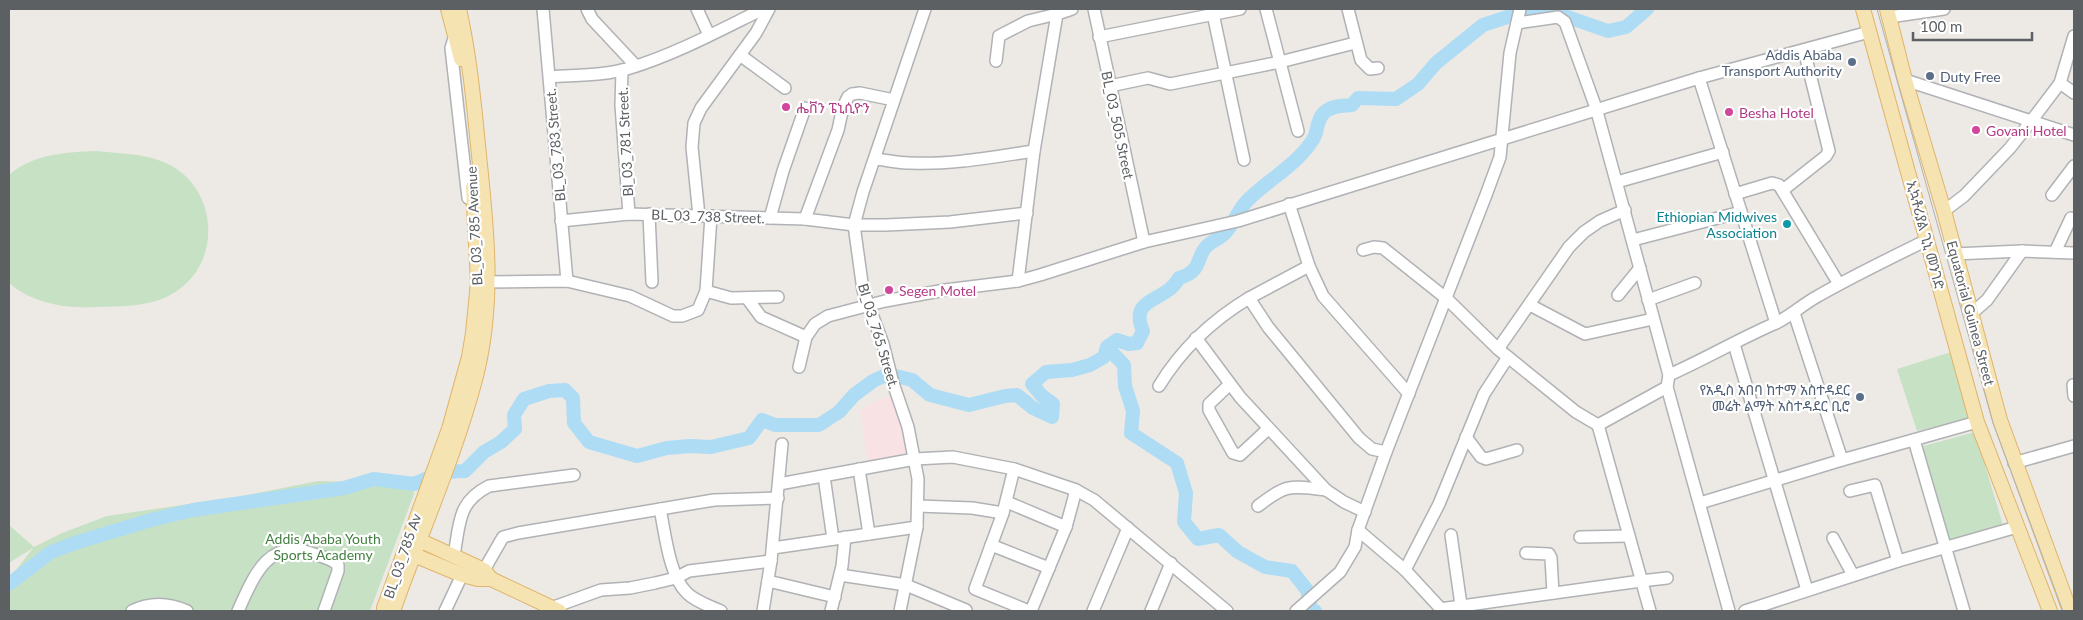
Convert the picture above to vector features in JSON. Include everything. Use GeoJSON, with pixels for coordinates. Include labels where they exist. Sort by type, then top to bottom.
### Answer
{"type":"FeatureCollection","features":[{"type":"Feature","properties":{"kind":"main road","name":"ኢኳቶሪያል ጊኒ መንገድ"},"geometry":{"type":"LineString","coordinates":[[1863,9],[1977,422],[2017,527]]}},
{"type":"Feature","properties":{"kind":"main road","name":"BL_03_785 Avenue"},"geometry":{"type":"LineString","coordinates":[[451,10],[462,66],[483,282]]}},
{"type":"Feature","properties":{"kind":"main road","name":"BL_03_785 Avenue"},"geometry":{"type":"LineString","coordinates":[[427,503],[439,470],[448,429],[469,357],[483,282],[488,238],[471,71],[451,10]]}},
{"type":"Feature","properties":{"kind":"main road","name":"Equatorial Guinea Street"},"geometry":{"type":"LineString","coordinates":[[1888,13],[1905,80],[1944,210],[1954,254],[2000,420],[2014,463],[2062,590],[2072,611]]}},
{"type":"Feature","properties":{"kind":"main road","name":"BL_03_785 Av"},"geometry":{"type":"LineString","coordinates":[[393,611],[419,540],[427,503]]}},
{"type":"Feature","properties":{"kind":"main road","name":"BL_03_785 Av"},"geometry":{"type":"LineString","coordinates":[[383,611],[427,503]]}},
{"type":"Feature","properties":{"kind":"main road"},"geometry":{"type":"LineString","coordinates":[[2017,527],[2048,611]]}},
{"type":"Feature","properties":{"kind":"main road"},"geometry":{"type":"LineString","coordinates":[[419,540],[454,555],[553,610]]}},
{"type":"Feature","properties":{"kind":"main road"},"geometry":{"type":"LineString","coordinates":[[414,555],[462,575],[478,579],[488,574]]}},
{"type":"Feature","properties":{"kind":"street","name":"BL_03_783 Street."},"geometry":{"type":"LineString","coordinates":[[543,9],[566,281]]}},
{"type":"Feature","properties":{"kind":"street"},"geometry":{"type":"LineString","coordinates":[[587,9],[592,19],[636,66]]}},
{"type":"Feature","properties":{"kind":"street"},"geometry":{"type":"LineString","coordinates":[[697,9],[709,35]]}},
{"type":"Feature","properties":{"kind":"street"},"geometry":{"type":"LineString","coordinates":[[550,77],[604,73],[636,66],[709,35],[763,9]]}},
{"type":"Feature","properties":{"kind":"street"},"geometry":{"type":"LineString","coordinates":[[699,216],[692,147],[694,123],[701,108],[760,27],[769,9]]}},
{"type":"Feature","properties":{"kind":"street","name":"Bl_03_765 Street."},"geometry":{"type":"LineString","coordinates":[[900,611],[917,527],[918,479],[908,427],[891,377],[883,344],[863,290],[854,225],[863,192],[925,9]]}},
{"type":"Feature","properties":{"kind":"street"},"geometry":{"type":"LineString","coordinates":[[996,61],[999,36],[1028,21],[1072,9]]}},
{"type":"Feature","properties":{"kind":"street","name":"BL_03_505 Street"},"geometry":{"type":"LineString","coordinates":[[1094,9],[1144,242]]}},
{"type":"Feature","properties":{"kind":"street"},"geometry":{"type":"LineString","coordinates":[[1099,37],[1212,12],[1240,9]]}},
{"type":"Feature","properties":{"kind":"street"},"geometry":{"type":"LineString","coordinates":[[1266,9],[1298,131]]}},
{"type":"Feature","properties":{"kind":"street"},"geometry":{"type":"LineString","coordinates":[[1348,9],[1355,43],[1361,60],[1366,67],[1378,68]]}},
{"type":"Feature","properties":{"kind":"street"},"geometry":{"type":"LineString","coordinates":[[1888,13],[1944,9]]}},
{"type":"Feature","properties":{"kind":"street"},"geometry":{"type":"LineString","coordinates":[[1212,12],[1244,160]]}},
{"type":"Feature","properties":{"kind":"street"},"geometry":{"type":"LineString","coordinates":[[1018,281],[1034,151],[1057,14]]}},
{"type":"Feature","properties":{"kind":"street"},"geometry":{"type":"LineString","coordinates":[[1296,611],[1340,572],[1356,547],[1358,530],[1386,452],[1447,299],[1500,157],[1510,53],[1518,16],[1562,18],[1596,108],[1669,375],[1667,387],[1729,611]]}},
{"type":"Feature","properties":{"kind":"street"},"geometry":{"type":"LineString","coordinates":[[799,366],[806,337],[815,324],[828,316],[885,301],[945,290],[1018,281],[1144,242],[1238,221],[1503,139],[1596,108],[1869,32]]}},
{"type":"Feature","properties":{"kind":"street"},"geometry":{"type":"LineString","coordinates":[[1944,210],[1964,196],[2010,148],[2060,83],[2071,61],[2074,36]]}},
{"type":"Feature","properties":{"kind":"street"},"geometry":{"type":"LineString","coordinates":[[1110,86],[1148,78],[1170,84],[1226,74],[1355,43]]}},
{"type":"Feature","properties":{"kind":"street"},"geometry":{"type":"LineString","coordinates":[[1783,190],[1826,156],[1829,151],[1804,50]]}},
{"type":"Feature","properties":{"kind":"street"},"geometry":{"type":"LineString","coordinates":[[740,55],[785,88]]}},
{"type":"Feature","properties":{"kind":"street","name":"Bl_03_781 Street."},"geometry":{"type":"LineString","coordinates":[[622,70],[621,105],[629,214]]}},
{"type":"Feature","properties":{"kind":"street"},"geometry":{"type":"LineString","coordinates":[[1699,78],[1776,323]]}},
{"type":"Feature","properties":{"kind":"street"},"geometry":{"type":"LineString","coordinates":[[1905,80],[2074,135]]}},
{"type":"Feature","properties":{"kind":"street"},"geometry":{"type":"LineString","coordinates":[[2060,83],[2074,93]]}},
{"type":"Feature","properties":{"kind":"street"},"geometry":{"type":"LineString","coordinates":[[805,219],[838,130],[843,107],[848,97],[852,94],[860,93],[894,100]]}},
{"type":"Feature","properties":{"kind":"street"},"geometry":{"type":"LineString","coordinates":[[770,218],[783,171],[805,108]]}},
{"type":"Feature","properties":{"kind":"street"},"geometry":{"type":"LineString","coordinates":[[875,159],[924,163],[963,161],[1034,151]]}},
{"type":"Feature","properties":{"kind":"street"},"geometry":{"type":"LineString","coordinates":[[1617,182],[1723,152]]}},
{"type":"Feature","properties":{"kind":"street"},"geometry":{"type":"LineString","coordinates":[[2052,196],[2074,166]]}},
{"type":"Feature","properties":{"kind":"street"},"geometry":{"type":"LineString","coordinates":[[1735,194],[1772,183],[1779,185],[1839,284]]}},
{"type":"Feature","properties":{"kind":"street"},"geometry":{"type":"LineString","coordinates":[[1289,204],[1309,266],[1322,296],[1409,394]]}},
{"type":"Feature","properties":{"kind":"street"},"geometry":{"type":"LineString","coordinates":[[1498,349],[1569,247],[1584,232],[1600,221],[1625,210]]}},
{"type":"Feature","properties":{"kind":"street"},"geometry":{"type":"LineString","coordinates":[[1633,240],[1741,212]]}},
{"type":"Feature","properties":{"kind":"street","name":"BL_03_738 Street."},"geometry":{"type":"LineString","coordinates":[[561,220],[649,214],[805,219],[854,225],[950,222],[1027,213]]}},
{"type":"Feature","properties":{"kind":"street"},"geometry":{"type":"LineString","coordinates":[[649,214],[652,282]]}},
{"type":"Feature","properties":{"kind":"street"},"geometry":{"type":"LineString","coordinates":[[483,282],[566,281],[630,296],[673,316],[682,316],[698,310],[706,291],[711,216]]}},
{"type":"Feature","properties":{"kind":"street"},"geometry":{"type":"LineString","coordinates":[[2055,252],[2071,218]]}},
{"type":"Feature","properties":{"kind":"street"},"geometry":{"type":"LineString","coordinates":[[1669,375],[1776,323],[1794,313],[1803,304],[1839,284],[1927,240]]}},
{"type":"Feature","properties":{"kind":"street"},"geometry":{"type":"LineString","coordinates":[[1363,250],[1374,247],[1383,248],[1447,299],[1498,349],[1576,412],[1598,425],[1650,611]]}},
{"type":"Feature","properties":{"kind":"street"},"geometry":{"type":"LineString","coordinates":[[1970,314],[1986,300],[2022,251]]}},
{"type":"Feature","properties":{"kind":"street"},"geometry":{"type":"LineString","coordinates":[[1954,254],[2022,251],[2074,253]]}},
{"type":"Feature","properties":{"kind":"street"},"geometry":{"type":"LineString","coordinates":[[1158,386],[1196,338],[1222,314],[1309,266]]}},
{"type":"Feature","properties":{"kind":"street"},"geometry":{"type":"LineString","coordinates":[[1618,295],[1640,268]]}},
{"type":"Feature","properties":{"kind":"street"},"geometry":{"type":"LineString","coordinates":[[1648,300],[1695,283]]}},
{"type":"Feature","properties":{"kind":"street"},"geometry":{"type":"LineString","coordinates":[[706,291],[731,298],[778,297]]}},
{"type":"Feature","properties":{"kind":"street"},"geometry":{"type":"LineString","coordinates":[[747,298],[761,317],[806,337]]}},
{"type":"Feature","properties":{"kind":"street"},"geometry":{"type":"LineString","coordinates":[[1249,298],[1268,327],[1359,438],[1372,448],[1386,452]]}},
{"type":"Feature","properties":{"kind":"street"},"geometry":{"type":"LineString","coordinates":[[1530,305],[1585,334],[1653,318]]}},
{"type":"Feature","properties":{"kind":"street"},"geometry":{"type":"LineString","coordinates":[[1794,313],[1842,460]]}},
{"type":"Feature","properties":{"kind":"street"},"geometry":{"type":"LineString","coordinates":[[1196,338],[1230,384],[1268,429],[1326,490],[1344,502],[1365,512]]}},
{"type":"Feature","properties":{"kind":"street"},"geometry":{"type":"LineString","coordinates":[[1734,344],[1807,590]]}},
{"type":"Feature","properties":{"kind":"street"},"geometry":{"type":"LineString","coordinates":[[1405,570],[1439,504],[1484,394],[1508,357]]}},
{"type":"Feature","properties":{"kind":"street"},"geometry":{"type":"LineString","coordinates":[[1230,384],[1209,404],[1209,410],[1233,453],[1240,455],[1268,429]]}},
{"type":"Feature","properties":{"kind":"street"},"geometry":{"type":"LineString","coordinates":[[1598,425],[1667,387]]}},
{"type":"Feature","properties":{"kind":"street"},"geometry":{"type":"LineString","coordinates":[[1700,503],[1977,422]]}},
{"type":"Feature","properties":{"kind":"street"},"geometry":{"type":"LineString","coordinates":[[1466,437],[1481,457],[1486,459],[1517,450]]}},
{"type":"Feature","properties":{"kind":"street"},"geometry":{"type":"LineString","coordinates":[[1914,440],[1944,548],[1964,611]]}},
{"type":"Feature","properties":{"kind":"street"},"geometry":{"type":"LineString","coordinates":[[764,611],[772,561],[782,444]]}},
{"type":"Feature","properties":{"kind":"street"},"geometry":{"type":"LineString","coordinates":[[2014,463],[2074,446]]}},
{"type":"Feature","properties":{"kind":"street"},"geometry":{"type":"LineString","coordinates":[[779,484],[915,459],[952,457],[1014,469],[1076,490],[1094,500],[1171,563],[1216,607],[1227,611]]}},
{"type":"Feature","properties":{"kind":"street"},"geometry":{"type":"LineString","coordinates":[[859,469],[869,534]]}},
{"type":"Feature","properties":{"kind":"street"},"geometry":{"type":"LineString","coordinates":[[840,575],[906,586],[966,610],[1005,507],[1014,469]]}},
{"type":"Feature","properties":{"kind":"street"},"geometry":{"type":"LineString","coordinates":[[454,555],[460,516],[464,507],[477,492],[489,486],[574,475]]}},
{"type":"Feature","properties":{"kind":"street"},"geometry":{"type":"LineString","coordinates":[[824,476],[833,539]]}},
{"type":"Feature","properties":{"kind":"street"},"geometry":{"type":"LineString","coordinates":[[1850,491],[1875,485],[1898,561]]}},
{"type":"Feature","properties":{"kind":"street"},"geometry":{"type":"LineString","coordinates":[[1258,506],[1285,488],[1326,490]]}},
{"type":"Feature","properties":{"kind":"street"},"geometry":{"type":"LineString","coordinates":[[974,590],[1030,611],[1066,527],[1076,490]]}},
{"type":"Feature","properties":{"kind":"street"},"geometry":{"type":"LineString","coordinates":[[488,574],[503,537],[714,500],[778,498]]}},
{"type":"Feature","properties":{"kind":"street"},"geometry":{"type":"LineString","coordinates":[[918,506],[1005,507],[1066,527]]}},
{"type":"Feature","properties":{"kind":"street"},"geometry":{"type":"LineString","coordinates":[[660,509],[676,578],[685,592],[693,598],[722,611]]}},
{"type":"Feature","properties":{"kind":"street"},"geometry":{"type":"LineString","coordinates":[[773,548],[917,527]]}},
{"type":"Feature","properties":{"kind":"street"},"geometry":{"type":"LineString","coordinates":[[1745,611],[1898,561],[2017,527]]}},
{"type":"Feature","properties":{"kind":"street"},"geometry":{"type":"LineString","coordinates":[[1093,611],[1128,528]]}},
{"type":"Feature","properties":{"kind":"street"},"geometry":{"type":"LineString","coordinates":[[1358,530],[1405,570],[1442,610],[1667,578]]}},
{"type":"Feature","properties":{"kind":"street"},"geometry":{"type":"LineString","coordinates":[[1451,535],[1461,606]]}},
{"type":"Feature","properties":{"kind":"street"},"geometry":{"type":"LineString","coordinates":[[1580,537],[1629,536]]}},
{"type":"Feature","properties":{"kind":"street"},"geometry":{"type":"LineString","coordinates":[[768,581],[835,607],[845,537]]}},
{"type":"Feature","properties":{"kind":"street"},"geometry":{"type":"LineString","coordinates":[[1833,538],[1853,575]]}},
{"type":"Feature","properties":{"kind":"street"},"geometry":{"type":"LineString","coordinates":[[991,545],[1049,568]]}},
{"type":"Feature","properties":{"kind":"street"},"geometry":{"type":"LineString","coordinates":[[238,611],[259,568],[269,558],[283,551],[295,549],[307,551],[334,561],[338,565],[338,571],[324,611]]}},
{"type":"Feature","properties":{"kind":"street"},"geometry":{"type":"LineString","coordinates":[[1526,553],[1549,554],[1551,558],[1553,593]]}},
{"type":"Feature","properties":{"kind":"street"},"geometry":{"type":"LineString","coordinates":[[553,610],[601,590],[630,588],[676,578],[689,571],[772,561]]}},
{"type":"Feature","properties":{"kind":"street"},"geometry":{"type":"LineString","coordinates":[[1151,611],[1171,563]]}},
{"type":"Feature","properties":{"kind":"street"},"geometry":{"type":"LineString","coordinates":[[445,611],[462,575]]}},
{"type":"Feature","properties":{"kind":"street"},"geometry":{"type":"LineString","coordinates":[[132,611],[150,605],[164,604],[187,611]]}},
{"type":"Feature","properties":{"kind":"shaded area"},"geometry":{"type":"Polygon","coordinates":[[[894,394],[912,455],[868,465],[860,410],[894,394]]]}},
{"type":"Feature","properties":{"kind":"green space"},"geometry":{"type":"Polygon","coordinates":[[[97,151],[142,156],[168,164],[185,176],[197,191],[205,208],[208,228],[207,247],[200,265],[189,281],[164,298],[136,305],[63,306],[29,296],[9,283],[9,175],[18,168],[39,158],[62,153],[97,151]]]}},
{"type":"Feature","properties":{"kind":"green space"},"geometry":{"type":"Polygon","coordinates":[[[1951,352],[1969,419],[1917,431],[1897,369],[1951,352]]]}},
{"type":"Feature","properties":{"kind":"green space"},"geometry":{"type":"Polygon","coordinates":[[[1975,432],[2003,525],[1947,542],[1920,447],[1975,432]]]}},
{"type":"Feature","properties":{"kind":"green space","name":"Addis Ababa Youth Sports Academy"},"geometry":{"type":"Polygon","coordinates":[[[378,478],[413,487],[414,494],[370,611],[9,611],[9,578],[33,548],[9,563],[9,525],[34,547],[62,533],[107,516],[237,497],[318,481],[352,482],[378,478]]]}},
{"type":"Feature","properties":{"kind":"waterway"},"geometry":{"type":"LineString","coordinates":[[9,584],[51,552],[151,520],[193,510],[344,488],[374,479],[414,484],[442,472],[465,471],[484,452],[501,442],[515,429],[514,415],[524,399],[549,391],[565,390],[573,398],[574,423],[589,442],[637,456],[667,448],[711,447],[749,438],[762,420],[775,425],[819,425],[839,412],[854,395],[873,381],[888,374],[912,380],[930,395],[969,405],[1017,395],[1033,408],[1052,417],[1053,404],[1042,396],[1032,384],[1046,372],[1072,370],[1090,365],[1104,357],[1107,347],[1117,340],[1129,344],[1137,343],[1143,331],[1140,311],[1144,305],[1166,292],[1179,278],[1187,275],[1196,267],[1204,249],[1226,232],[1246,202],[1306,149],[1314,138],[1320,118],[1326,111],[1335,107],[1352,105],[1358,98],[1396,99],[1418,84],[1436,63],[1483,25],[1529,10],[1559,14],[1608,31],[1626,27],[1647,9]]}},
{"type":"Feature","properties":{"kind":"waterway"},"geometry":{"type":"LineString","coordinates":[[1107,347],[1124,365],[1125,386],[1133,411],[1131,433],[1177,463],[1186,493],[1184,522],[1198,539],[1219,535],[1238,552],[1265,567],[1292,571],[1307,590],[1311,610],[1315,611]]}},
{"type":"Feature","properties":{"kind":"tram line"},"geometry":{"type":"LineString","coordinates":[[1877,9],[1993,423],[2063,611]]}},
{"type":"Feature","properties":{"kind":"place","name":"Addis Ababa Transport Authority"},"geometry":{"type":"Point","coordinates":[1852,62]}},
{"type":"Feature","properties":{"kind":"place","name":"Duty Free"},"geometry":{"type":"Point","coordinates":[1930,76]}},
{"type":"Feature","properties":{"kind":"place","name":"ሔቨን ፔኒሲዮን"},"geometry":{"type":"Point","coordinates":[786,107]}},
{"type":"Feature","properties":{"kind":"place","name":"Besha Hotel"},"geometry":{"type":"Point","coordinates":[1729,112]}},
{"type":"Feature","properties":{"kind":"place","name":"Govani Hotel"},"geometry":{"type":"Point","coordinates":[1976,130]}},
{"type":"Feature","properties":{"kind":"place","name":"Ethiopian Midwives Association"},"geometry":{"type":"Point","coordinates":[1787,224]}},
{"type":"Feature","properties":{"kind":"place","name":"Segen Motel"},"geometry":{"type":"Point","coordinates":[889,290]}},
{"type":"Feature","properties":{"kind":"place","name":"የአዲስ አበባ ከተማ አስተዳደር መሬት ልማት አስተዳደር ቢሮ"},"geometry":{"type":"Point","coordinates":[1860,397]}}]}
